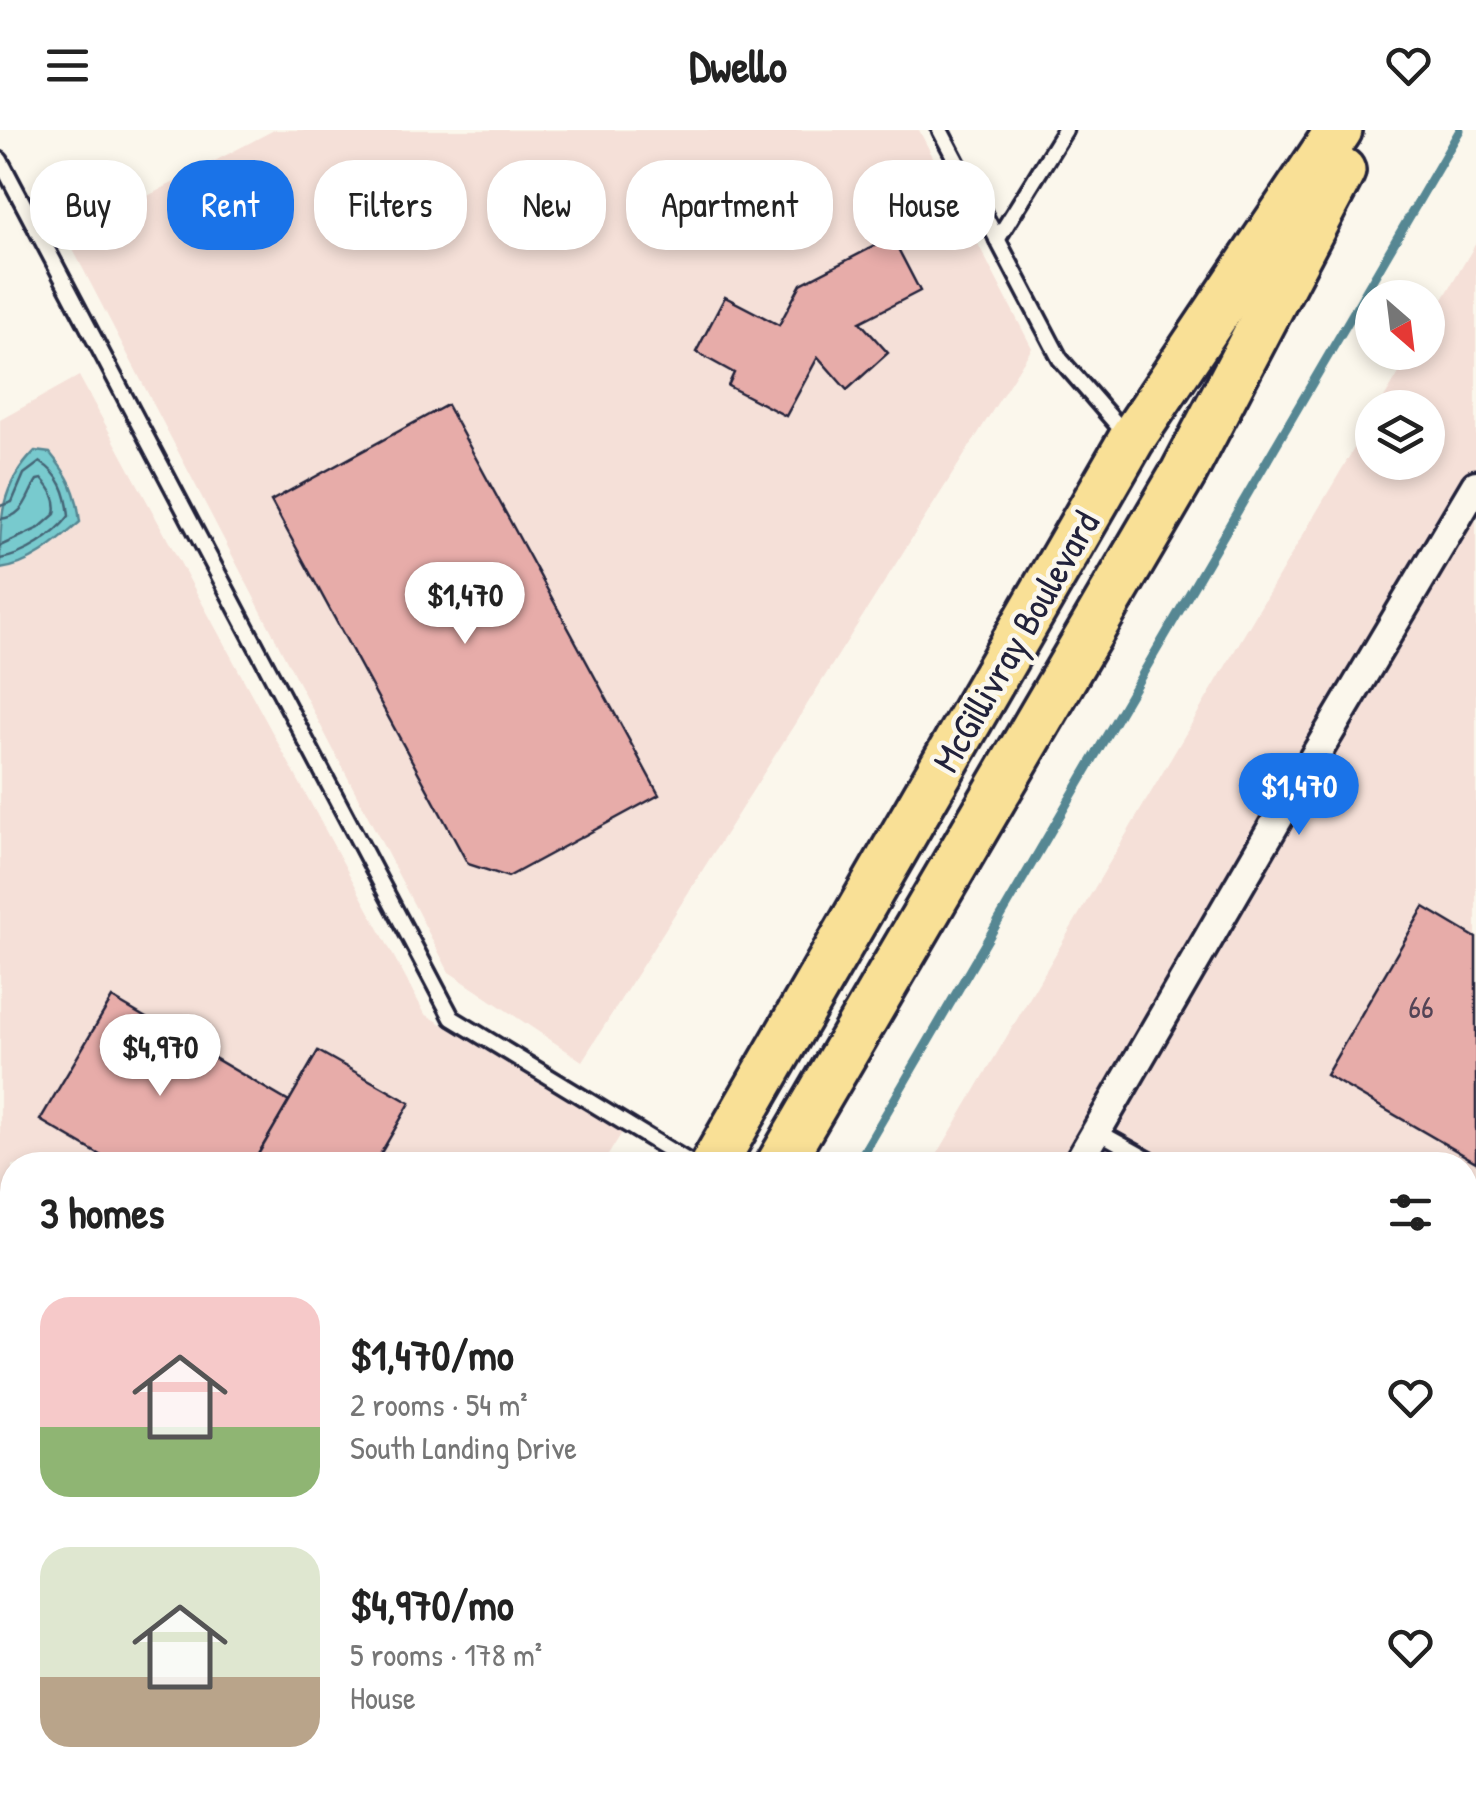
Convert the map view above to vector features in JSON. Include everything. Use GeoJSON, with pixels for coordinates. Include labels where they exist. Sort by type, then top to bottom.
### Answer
{"type":"FeatureCollection","features":[{"type":"Feature","properties":{"kind":"main road","name":"McGillivray Boulevard"},"geometry":{"type":"LineString","coordinates":[[720,1152],[1131,440],[1339,130]]}},
{"type":"Feature","properties":{"kind":"main road","name":"McGillivray Boulevard"},"geometry":{"type":"LineString","coordinates":[[787,1152],[1184,472],[1363,130]]}},
{"type":"Feature","properties":{"kind":"street"},"geometry":{"type":"LineString","coordinates":[[1084,1152],[1476,485]]}},
{"type":"Feature","properties":{"kind":"lane"},"geometry":{"type":"LineString","coordinates":[[940,130],[1060,359],[1131,440]]}},
{"type":"Feature","properties":{"kind":"lane"},"geometry":{"type":"LineString","coordinates":[[997,240],[1065,130]]}},
{"type":"Feature","properties":{"kind":"lane"},"geometry":{"type":"LineString","coordinates":[[0,160],[452,1018],[673,1152]]}},
{"type":"Feature","properties":{"kind":"lane"},"geometry":{"type":"LineString","coordinates":[[1097,1131],[1135,1152]]}},
{"type":"Feature","properties":{"kind":"shaded area"},"geometry":{"type":"Polygon","coordinates":[[[274,130],[919,130],[935,160],[853,160],[853,250],[981,250],[1032,348],[582,1061],[449,972],[73,250],[147,250],[147,196],[167,186],[167,250],[294,250],[294,160],[216,160],[274,130]]]}},
{"type":"Feature","properties":{"kind":"shaded area"},"geometry":{"type":"Polygon","coordinates":[[[1476,243],[1476,1152],[939,1152],[1355,447],[1355,480],[1445,480],[1445,390],[1389,390],[1401,370],[1445,370],[1445,296],[1476,243]]]}},
{"type":"Feature","properties":{"kind":"shaded area"},"geometry":{"type":"Polygon","coordinates":[[[79,376],[425,1014],[623,1131],[610,1152],[0,1152],[0,420],[79,376]]]}},
{"type":"Feature","properties":{"kind":"water"},"geometry":{"type":"Polygon","coordinates":[[[35,451],[50,453],[62,469],[74,493],[80,522],[33,558],[0,569],[4,504],[15,477],[35,451]]]}},
{"type":"Feature","properties":{"kind":"building"},"geometry":{"type":"Polygon","coordinates":[[[867,250],[899,250],[920,291],[860,322],[888,353],[847,390],[818,357],[786,416],[728,386],[734,373],[696,352],[725,297],[779,325],[801,284],[867,250]]]}},
{"type":"Feature","properties":{"kind":"building"},"geometry":{"type":"Polygon","coordinates":[[[447,405],[659,795],[508,877],[468,864],[271,501],[447,405]]]}},
{"type":"Feature","properties":{"kind":"building"},"geometry":{"type":"Polygon","coordinates":[[[1424,907],[1476,938],[1476,1152],[1459,1152],[1326,1075],[1424,907]]]}},
{"type":"Feature","properties":{"kind":"building"},"geometry":{"type":"Polygon","coordinates":[[[112,998],[289,1102],[260,1152],[95,1152],[40,1120],[112,998]]]}},
{"type":"Feature","properties":{"kind":"building"},"geometry":{"type":"Polygon","coordinates":[[[318,1051],[410,1103],[382,1152],[260,1152],[318,1051]]]}},
{"type":"Feature","properties":{"kind":"waterway"},"geometry":{"type":"LineString","coordinates":[[864,1152],[1460,130]]}}]}
